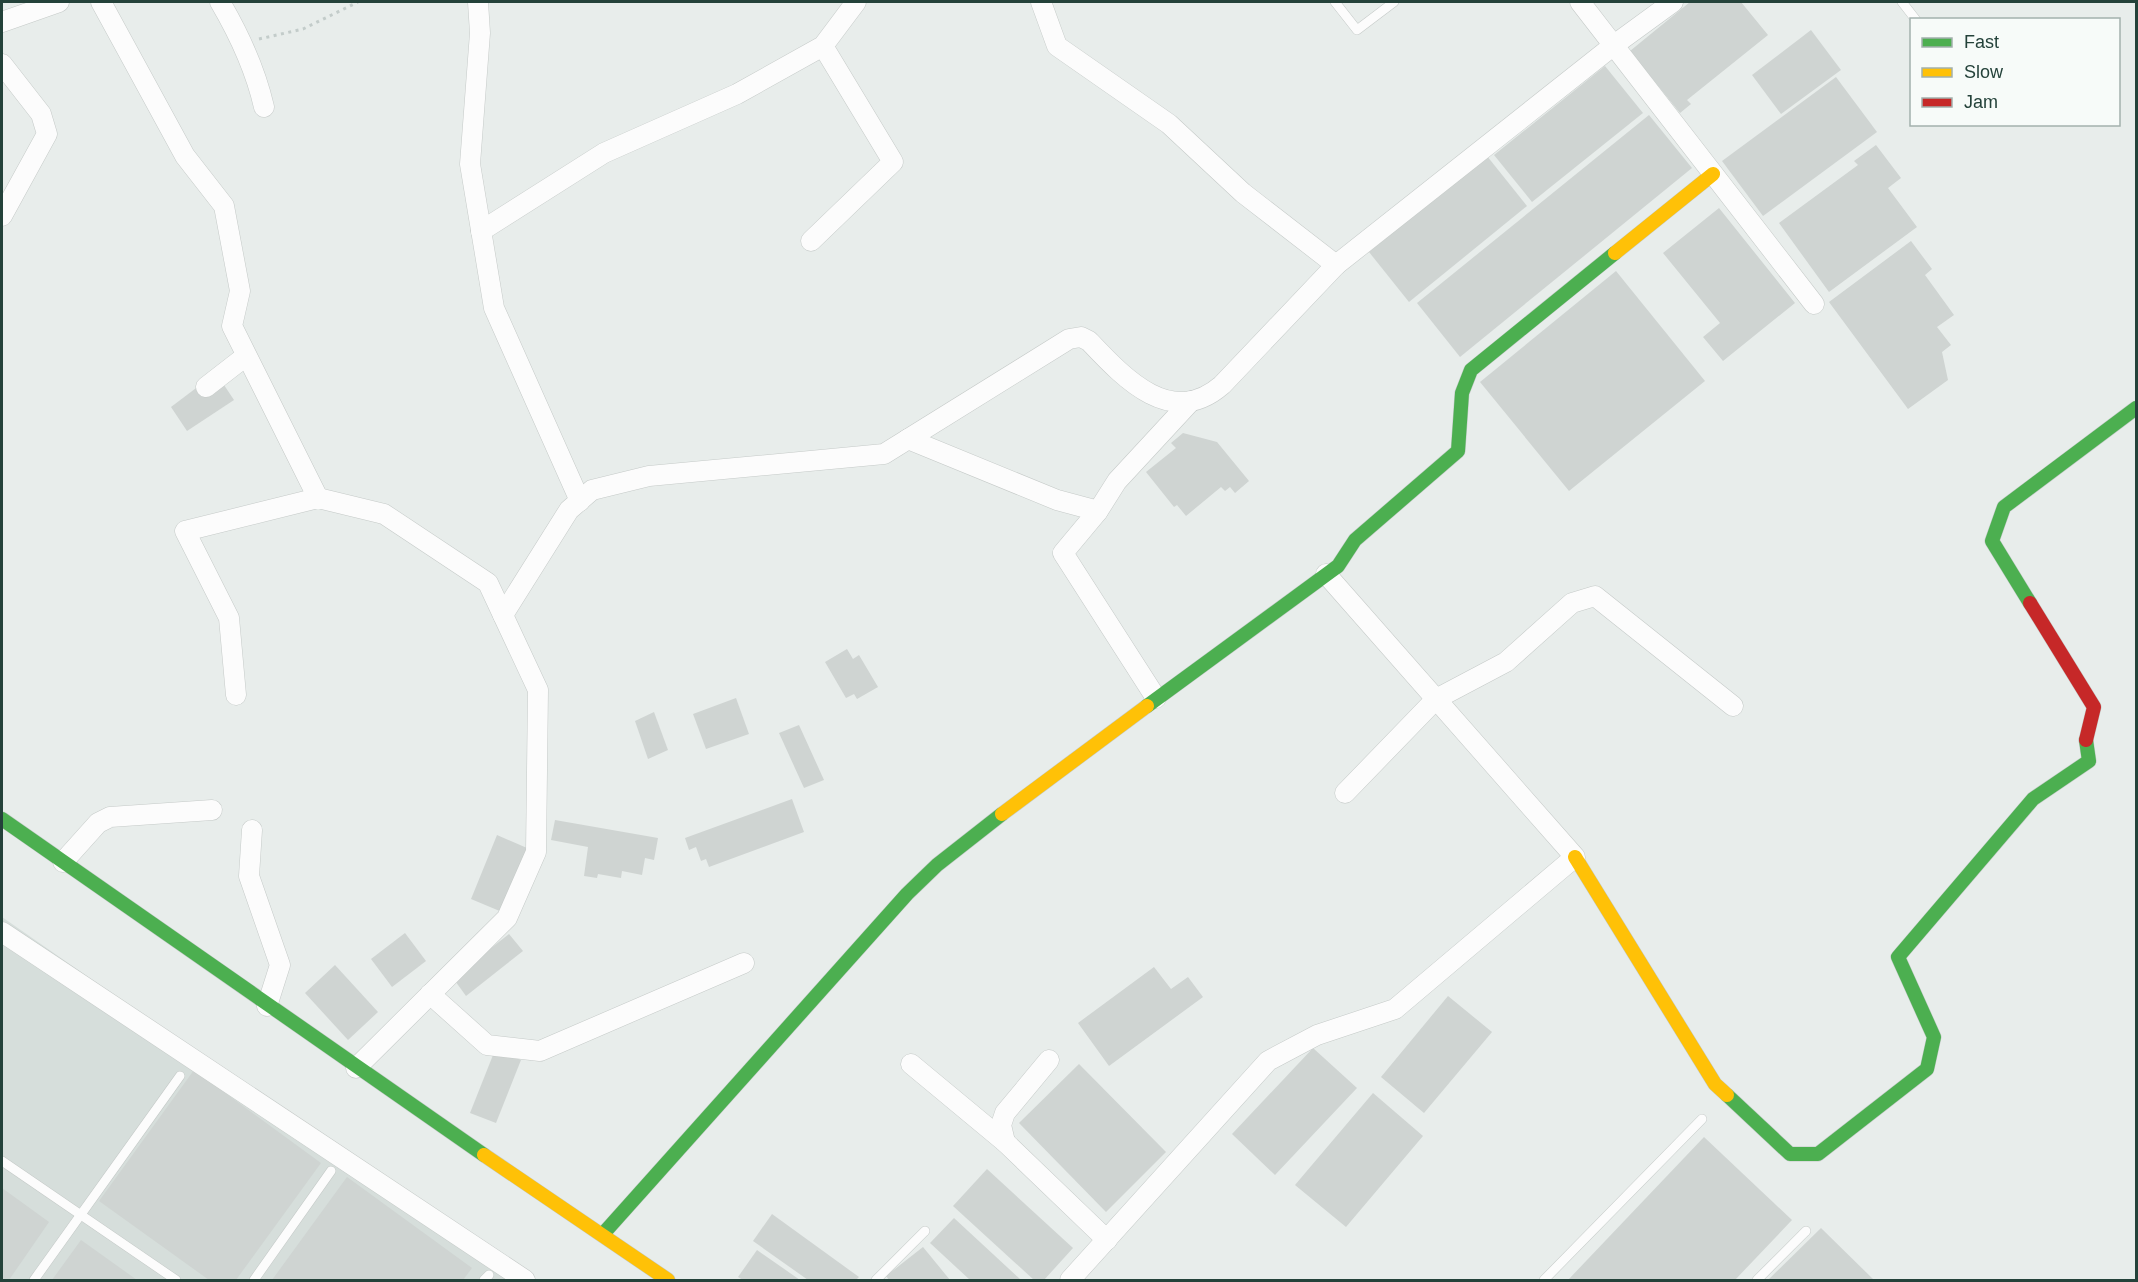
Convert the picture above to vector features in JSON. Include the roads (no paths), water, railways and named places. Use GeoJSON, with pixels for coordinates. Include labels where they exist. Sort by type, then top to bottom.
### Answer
{"type":"FeatureCollection","features":[{"type":"Feature","properties":{"kind":"street"},"geometry":{"type":"LineString","coordinates":[[2,22],[59,2]]}},
{"type":"Feature","properties":{"kind":"street"},"geometry":{"type":"LineString","coordinates":[[101,2],[185,156],[224,207],[240,291],[232,327],[318,498]]}},
{"type":"Feature","properties":{"kind":"street"},"geometry":{"type":"LineString","coordinates":[[220,2],[244,42],[256,73],[264,107]]}},
{"type":"Feature","properties":{"kind":"street"},"geometry":{"type":"LineString","coordinates":[[478,2],[480,33],[470,164],[494,308],[580,501]]}},
{"type":"Feature","properties":{"kind":"street"},"geometry":{"type":"LineString","coordinates":[[481,231],[604,153],[737,94],[823,46],[856,2]]}},
{"type":"Feature","properties":{"kind":"street"},"geometry":{"type":"LineString","coordinates":[[1041,2],[1057,46],[1170,124],[1242,193],[1336,265]]}},
{"type":"Feature","properties":{"kind":"street"},"geometry":{"type":"LineString","coordinates":[[1580,2],[1814,304]]}},
{"type":"Feature","properties":{"kind":"street"},"geometry":{"type":"LineString","coordinates":[[503,615],[569,510],[591,490],[649,476],[884,454],[1069,339],[1081,337],[1089,341],[1138,387],[1163,400],[1191,402],[1210,395],[1336,265],[1614,45],[1673,2]]}},
{"type":"Feature","properties":{"kind":"street"},"geometry":{"type":"LineString","coordinates":[[811,241],[893,162],[823,46]]}},
{"type":"Feature","properties":{"kind":"street"},"geometry":{"type":"LineString","coordinates":[[2,64],[40,114],[47,134],[2,216]]}},
{"type":"Feature","properties":{"kind":"street"},"geometry":{"type":"LineString","coordinates":[[603,1234],[907,894],[937,865],[1029,792],[1338,566],[1355,540],[1458,451],[1462,421],[1462,393],[1471,370],[1713,174]]}},
{"type":"Feature","properties":{"kind":"street"},"geometry":{"type":"LineString","coordinates":[[206,387],[246,356]]}},
{"type":"Feature","properties":{"kind":"street"},"geometry":{"type":"LineString","coordinates":[[1156,698],[1062,553],[1098,511],[1117,481],[1191,402]]}},
{"type":"Feature","properties":{"kind":"street"},"geometry":{"type":"LineString","coordinates":[[1326,574],[1575,857],[1715,1084],[1790,1154],[1818,1154],[1928,1069],[1934,1037],[1898,957],[2033,799],[2089,761],[2085,744],[2094,707],[1992,541],[2004,507],[2136,408]]}},
{"type":"Feature","properties":{"kind":"street"},"geometry":{"type":"LineString","coordinates":[[908,439],[1057,500],[1098,511]]}},
{"type":"Feature","properties":{"kind":"street"},"geometry":{"type":"LineString","coordinates":[[236,695],[229,618],[186,531],[318,498],[384,514],[488,583],[538,690],[536,852],[507,918],[356,1068]]}},
{"type":"Feature","properties":{"kind":"street"},"geometry":{"type":"LineString","coordinates":[[1345,793],[1436,699],[1506,662],[1572,603],[1594,596],[1733,706]]}},
{"type":"Feature","properties":{"kind":"street"},"geometry":{"type":"LineString","coordinates":[[63,862],[98,823],[110,817],[212,810]]}},
{"type":"Feature","properties":{"kind":"street"},"geometry":{"type":"LineString","coordinates":[[2,819],[356,1068],[603,1234],[668,1281]]}},
{"type":"Feature","properties":{"kind":"street"},"geometry":{"type":"LineString","coordinates":[[252,830],[249,876],[280,965],[267,1006]]}},
{"type":"Feature","properties":{"kind":"street"},"geometry":{"type":"LineString","coordinates":[[1070,1281],[1268,1061],[1317,1035],[1395,1010],[1575,857]]}},
{"type":"Feature","properties":{"kind":"street"},"geometry":{"type":"LineString","coordinates":[[2,932],[525,1281]]}},
{"type":"Feature","properties":{"kind":"street"},"geometry":{"type":"LineString","coordinates":[[430,994],[487,1045],[540,1051],[744,963]]}},
{"type":"Feature","properties":{"kind":"street"},"geometry":{"type":"LineString","coordinates":[[1005,1142],[1001,1125],[1005,1113],[1049,1060]]}},
{"type":"Feature","properties":{"kind":"street"},"geometry":{"type":"LineString","coordinates":[[911,1064],[1005,1142],[1107,1240]]}},
{"type":"Feature","properties":{"kind":"lane"},"geometry":{"type":"LineString","coordinates":[[1335,2],[1357,30],[1394,2]]}},
{"type":"Feature","properties":{"kind":"lane"},"geometry":{"type":"LineString","coordinates":[[1902,2],[1914,18]]}},
{"type":"Feature","properties":{"kind":"lane"},"geometry":{"type":"LineString","coordinates":[[34,1281],[79,1214],[180,1076]]}},
{"type":"Feature","properties":{"kind":"lane"},"geometry":{"type":"LineString","coordinates":[[1544,1281],[1702,1119]]}},
{"type":"Feature","properties":{"kind":"lane"},"geometry":{"type":"LineString","coordinates":[[2,1161],[176,1281]]}},
{"type":"Feature","properties":{"kind":"lane"},"geometry":{"type":"LineString","coordinates":[[254,1281],[331,1171]]}},
{"type":"Feature","properties":{"kind":"lane"},"geometry":{"type":"LineString","coordinates":[[876,1281],[925,1231]]}},
{"type":"Feature","properties":{"kind":"lane"},"geometry":{"type":"LineString","coordinates":[[1757,1281],[1806,1231]]}}]}
